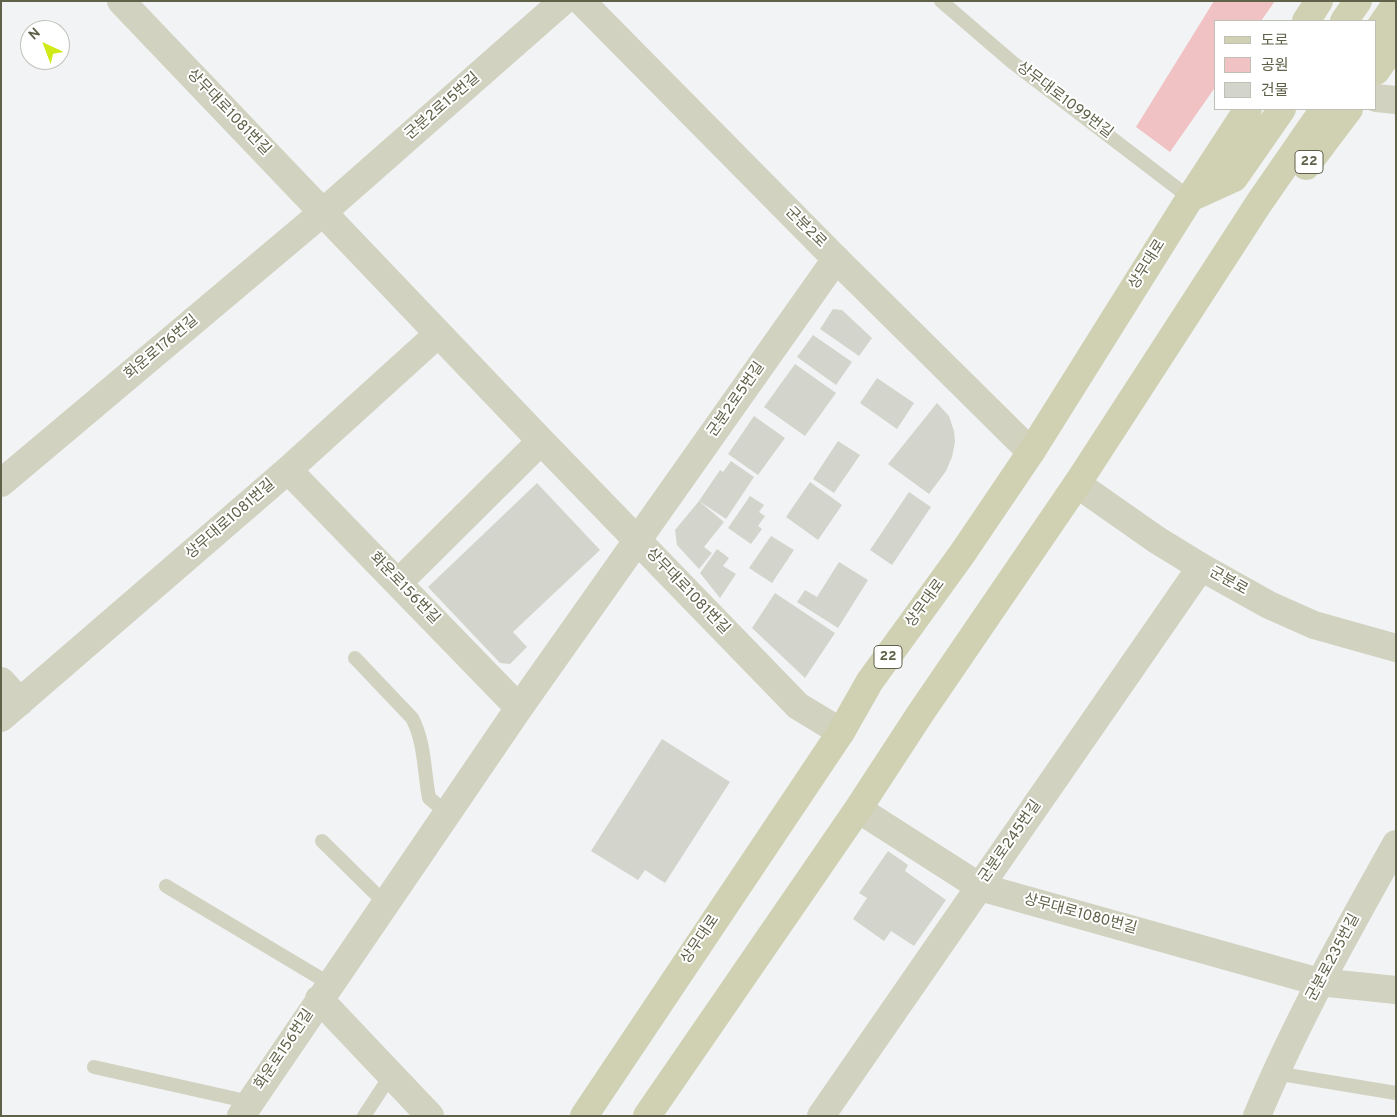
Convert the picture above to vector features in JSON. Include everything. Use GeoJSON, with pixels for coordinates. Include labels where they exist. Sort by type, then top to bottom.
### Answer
{"type":"FeatureCollection","features":[{"type":"Feature","properties":{"kind":"main road"},"geometry":{"type":"LineString","coordinates":[[1307,20],[1319,1]]}},
{"type":"Feature","properties":{"kind":"main road"},"geometry":{"type":"LineString","coordinates":[[1345,20],[1358,1]]}},
{"type":"Feature","properties":{"kind":"main road"},"geometry":{"type":"LineString","coordinates":[[1377,32],[1396,4]]}},
{"type":"Feature","properties":{"kind":"main road"},"geometry":{"type":"LineString","coordinates":[[1377,70],[1396,42]]}},
{"type":"Feature","properties":{"kind":"main road","name":"22"},"geometry":{"type":"LineString","coordinates":[[1190,198],[1247,110]]}},
{"type":"Feature","properties":{"kind":"main road"},"geometry":{"type":"LineString","coordinates":[[1190,198],[1234,178],[1281,110]]}},
{"type":"Feature","properties":{"kind":"main road"},"geometry":{"type":"LineString","coordinates":[[647,1116],[858,809],[1077,484],[1259,203],[1323,110]]}},
{"type":"Feature","properties":{"kind":"main road","name":"22"},"geometry":{"type":"LineString","coordinates":[[1259,203],[1291,187],[1348,110]]}},
{"type":"Feature","properties":{"kind":"main road","name":"상무대로"},"geometry":{"type":"LineString","coordinates":[[584,1116],[841,732],[870,681],[962,554],[1031,452],[1190,198]]}},
{"type":"Feature","properties":{"kind":"street","name":"상무대로1081번길"},"geometry":{"type":"LineString","coordinates":[[120,1],[438,334],[798,706],[841,732]]}},
{"type":"Feature","properties":{"kind":"street","name":"군분2로15번길"},"geometry":{"type":"LineString","coordinates":[[322,213],[563,1]]}},
{"type":"Feature","properties":{"kind":"street","name":"군분2로"},"geometry":{"type":"LineString","coordinates":[[581,1],[836,259],[1031,452]]}},
{"type":"Feature","properties":{"kind":"street"},"geometry":{"type":"LineString","coordinates":[[1377,98],[1396,100]]}},
{"type":"Feature","properties":{"kind":"street","name":"화운로176번길"},"geometry":{"type":"LineString","coordinates":[[1,483],[322,213]]}},
{"type":"Feature","properties":{"kind":"street","name":"군분2로5번길"},"geometry":{"type":"LineString","coordinates":[[638,541],[836,259]]}},
{"type":"Feature","properties":{"kind":"street","name":"상무대로1081번길"},"geometry":{"type":"LineString","coordinates":[[11,710],[288,470],[438,334]]}},
{"type":"Feature","properties":{"kind":"street"},"geometry":{"type":"LineString","coordinates":[[398,583],[541,441]]}},
{"type":"Feature","properties":{"kind":"street","name":"화운로156번길"},"geometry":{"type":"LineString","coordinates":[[288,470],[520,708]]}},
{"type":"Feature","properties":{"kind":"street","name":"군분로"},"geometry":{"type":"LineString","coordinates":[[1077,484],[1157,540],[1270,605],[1304,621],[1396,648]]}},
{"type":"Feature","properties":{"kind":"street","name":"화운로156번길"},"geometry":{"type":"LineString","coordinates":[[245,1109],[447,813],[638,541]]}},
{"type":"Feature","properties":{"kind":"street","name":"군분로245번길"},"geometry":{"type":"LineString","coordinates":[[821,1116],[1201,567]]}},
{"type":"Feature","properties":{"kind":"street"},"geometry":{"type":"LineString","coordinates":[[1,681],[11,710]]}},
{"type":"Feature","properties":{"kind":"street","name":"상무대로1080번길"},"geometry":{"type":"LineString","coordinates":[[858,809],[980,888],[1319,982],[1396,990]]}},
{"type":"Feature","properties":{"kind":"street","name":"군분로235번길"},"geometry":{"type":"LineString","coordinates":[[1257,1116],[1275,1072],[1319,982],[1396,844]]}},
{"type":"Feature","properties":{"kind":"street"},"geometry":{"type":"LineString","coordinates":[[324,992],[391,1075],[430,1116]]}},
{"type":"Feature","properties":{"kind":"lane","name":"상무대로1099번길"},"geometry":{"type":"LineString","coordinates":[[941,1],[1012,62],[1190,198]]}},
{"type":"Feature","properties":{"kind":"lane"},"geometry":{"type":"LineString","coordinates":[[355,658],[412,718],[420,739],[428,798],[447,813]]}},
{"type":"Feature","properties":{"kind":"lane"},"geometry":{"type":"LineString","coordinates":[[322,840],[385,903]]}},
{"type":"Feature","properties":{"kind":"lane"},"geometry":{"type":"LineString","coordinates":[[166,886],[324,992]]}},
{"type":"Feature","properties":{"kind":"lane"},"geometry":{"type":"LineString","coordinates":[[94,1067],[245,1109]]}},
{"type":"Feature","properties":{"kind":"lane"},"geometry":{"type":"LineString","coordinates":[[1275,1072],[1396,1093]]}},
{"type":"Feature","properties":{"kind":"lane"},"geometry":{"type":"LineString","coordinates":[[364,1116],[391,1075]]}},
{"type":"Feature","properties":{"kind":"green space"},"geometry":{"type":"Polygon","coordinates":[[[1214,1],[1275,1],[1262,20],[1214,20],[1214,89],[1170,152],[1136,127],[1214,1]]]}},
{"type":"Feature","properties":{"kind":"building"},"geometry":{"type":"Polygon","coordinates":[[[833,309],[842,310],[872,338],[859,356],[820,329],[833,309]]]}},
{"type":"Feature","properties":{"kind":"building"},"geometry":{"type":"Polygon","coordinates":[[[813,335],[852,362],[836,385],[797,357],[813,335]]]}},
{"type":"Feature","properties":{"kind":"building"},"geometry":{"type":"Polygon","coordinates":[[[795,364],[836,393],[805,436],[764,407],[795,364]]]}},
{"type":"Feature","properties":{"kind":"building"},"geometry":{"type":"Polygon","coordinates":[[[877,378],[914,403],[897,429],[860,403],[877,378]]]}},
{"type":"Feature","properties":{"kind":"building"},"geometry":{"type":"Polygon","coordinates":[[[937,403],[949,416],[955,442],[952,457],[946,471],[929,494],[888,464],[937,403]]]}},
{"type":"Feature","properties":{"kind":"building"},"geometry":{"type":"Polygon","coordinates":[[[754,416],[785,438],[758,475],[728,454],[754,416]]]}},
{"type":"Feature","properties":{"kind":"building"},"geometry":{"type":"Polygon","coordinates":[[[838,441],[860,455],[834,493],[813,479],[838,441]]]}},
{"type":"Feature","properties":{"kind":"building"},"geometry":{"type":"Polygon","coordinates":[[[731,461],[754,477],[726,519],[699,501],[720,470],[723,472],[731,461]]]}},
{"type":"Feature","properties":{"kind":"building"},"geometry":{"type":"Polygon","coordinates":[[[810,482],[842,505],[818,540],[786,517],[810,482]]]}},
{"type":"Feature","properties":{"kind":"building"},"geometry":{"type":"Polygon","coordinates":[[[537,483],[600,550],[513,632],[527,647],[510,664],[500,663],[428,587],[537,483]]]}},
{"type":"Feature","properties":{"kind":"building"},"geometry":{"type":"Polygon","coordinates":[[[909,492],[931,507],[892,565],[870,550],[909,492]]]}},
{"type":"Feature","properties":{"kind":"building"},"geometry":{"type":"Polygon","coordinates":[[[750,496],[764,505],[759,512],[765,516],[758,526],[762,529],[751,544],[728,528],[750,496]]]}},
{"type":"Feature","properties":{"kind":"building"},"geometry":{"type":"Polygon","coordinates":[[[699,501],[724,522],[704,547],[712,553],[699,569],[677,545],[675,530],[699,501]]]}},
{"type":"Feature","properties":{"kind":"building"},"geometry":{"type":"Polygon","coordinates":[[[771,536],[794,550],[772,583],[749,568],[771,536]]]}},
{"type":"Feature","properties":{"kind":"building"},"geometry":{"type":"Polygon","coordinates":[[[717,549],[729,558],[723,566],[736,574],[720,598],[700,573],[717,549]]]}},
{"type":"Feature","properties":{"kind":"building"},"geometry":{"type":"Polygon","coordinates":[[[839,562],[868,580],[838,628],[797,602],[805,590],[817,597],[839,562]]]}},
{"type":"Feature","properties":{"kind":"building"},"geometry":{"type":"Polygon","coordinates":[[[775,593],[835,633],[805,678],[752,628],[775,593]]]}},
{"type":"Feature","properties":{"kind":"building"},"geometry":{"type":"Polygon","coordinates":[[[662,739],[730,782],[665,883],[645,870],[638,880],[591,851],[662,739]]]}},
{"type":"Feature","properties":{"kind":"building"},"geometry":{"type":"Polygon","coordinates":[[[888,851],[908,865],[905,871],[946,900],[914,946],[891,931],[884,941],[853,919],[867,898],[859,893],[888,851]]]}}]}
